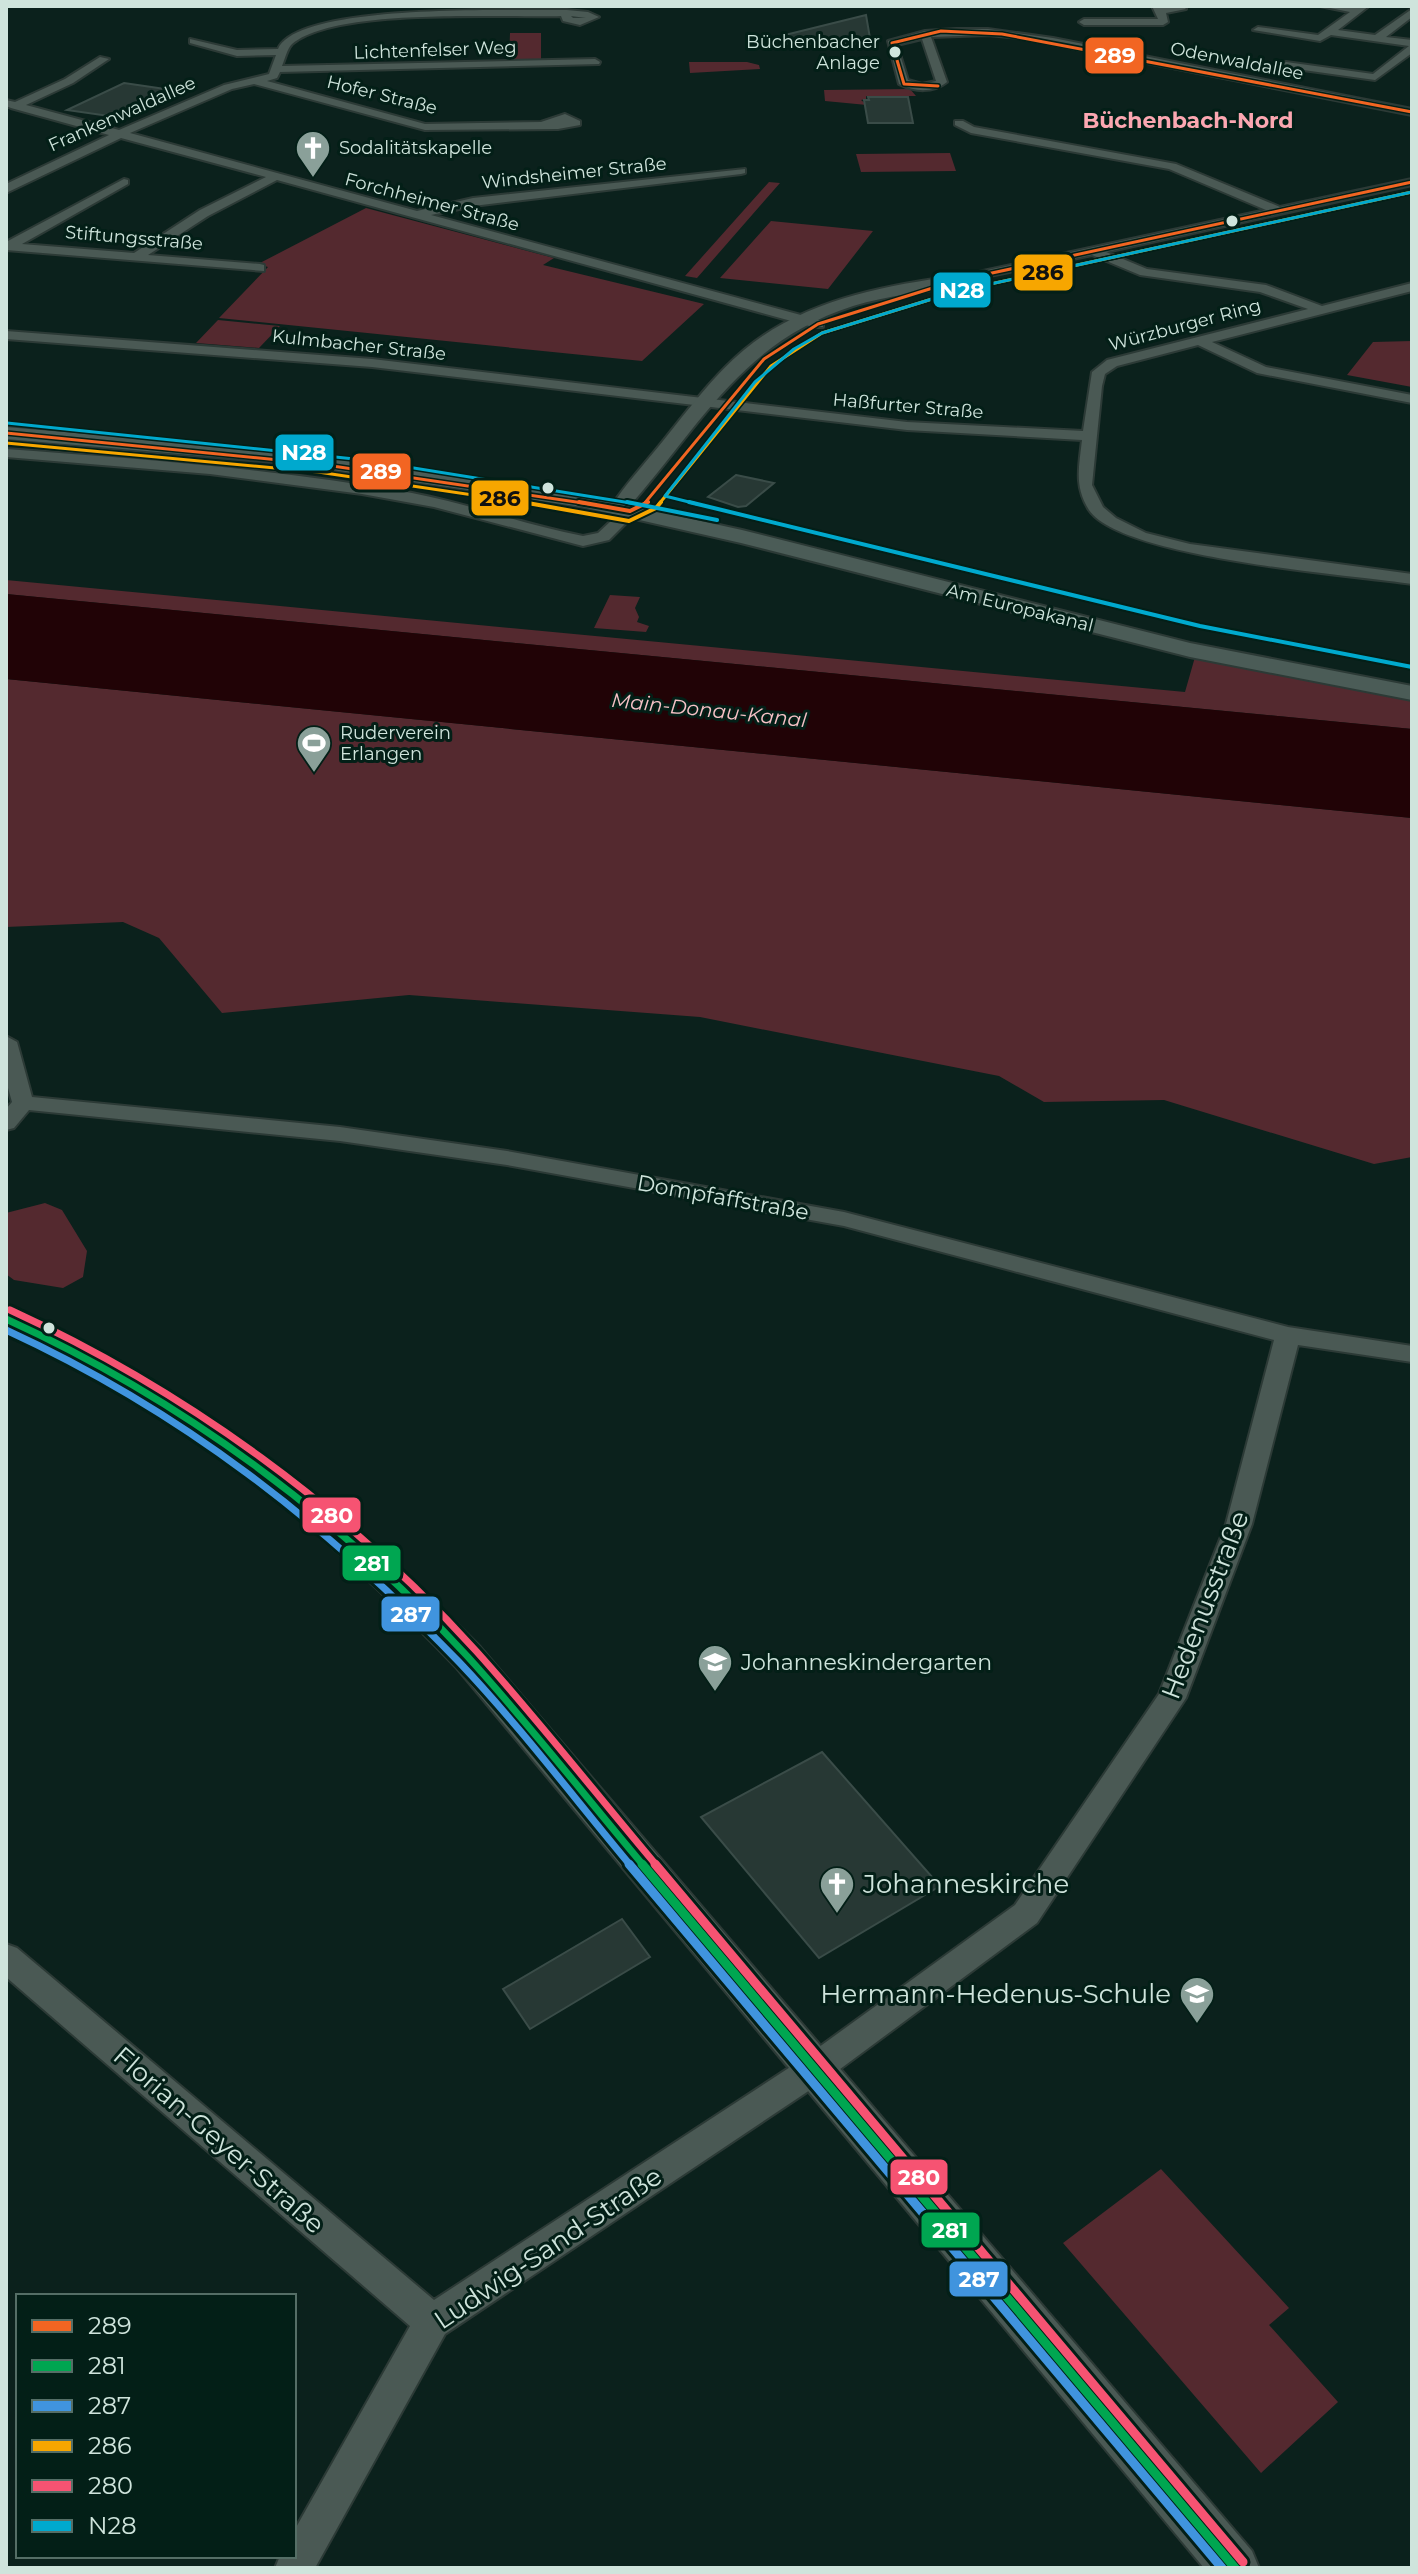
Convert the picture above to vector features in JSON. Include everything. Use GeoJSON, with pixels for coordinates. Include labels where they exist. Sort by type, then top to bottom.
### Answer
{"type":"FeatureCollection","features":[{"type":"Feature","properties":{"kind":"main road","name":"Am Europakanal"},"geometry":{"type":"LineString","coordinates":[[6,421],[163,433],[465,469],[635,504],[1198,636],[1412,677]]}},
{"type":"Feature","properties":{"kind":"main road","name":"Am Europakanal"},"geometry":{"type":"LineString","coordinates":[[6,433],[167,445],[339,464],[635,504],[1190,650],[1412,693]]}},
{"type":"Feature","properties":{"kind":"street"},"geometry":{"type":"LineString","coordinates":[[1052,44],[1086,27],[1082,19],[1163,22],[1159,8],[1180,10],[1177,6]]}},
{"type":"Feature","properties":{"kind":"street"},"geometry":{"type":"LineString","coordinates":[[1325,6],[1362,8]]}},
{"type":"Feature","properties":{"kind":"street"},"geometry":{"type":"LineString","coordinates":[[1258,30],[1320,38],[1362,8]]}},
{"type":"Feature","properties":{"kind":"street"},"geometry":{"type":"LineString","coordinates":[[1399,9],[1412,11]]}},
{"type":"Feature","properties":{"kind":"street"},"geometry":{"type":"LineString","coordinates":[[1360,46],[1412,11]]}},
{"type":"Feature","properties":{"kind":"street"},"geometry":{"type":"LineString","coordinates":[[276,69],[285,44],[293,39],[379,16],[566,13]]}},
{"type":"Feature","properties":{"kind":"street","name":"Odenwaldallee"},"geometry":{"type":"LineString","coordinates":[[925,34],[942,82],[931,87],[908,86],[903,82],[892,43],[925,34],[977,31],[1412,114]]}},
{"type":"Feature","properties":{"kind":"street"},"geometry":{"type":"LineString","coordinates":[[1329,32],[1412,45]]}},
{"type":"Feature","properties":{"kind":"street"},"geometry":{"type":"LineString","coordinates":[[194,41],[237,53],[282,52]]}},
{"type":"Feature","properties":{"kind":"street"},"geometry":{"type":"LineString","coordinates":[[1286,65],[1375,77],[1412,45]]}},
{"type":"Feature","properties":{"kind":"street"},"geometry":{"type":"LineString","coordinates":[[9,104],[69,81],[104,59]]}},
{"type":"Feature","properties":{"kind":"street","name":"Lichtenfelser Weg"},"geometry":{"type":"LineString","coordinates":[[276,69],[595,62]]}},
{"type":"Feature","properties":{"kind":"street"},"geometry":{"type":"LineString","coordinates":[[1330,71],[1340,63]]}},
{"type":"Feature","properties":{"kind":"street","name":"Frankenwaldallee"},"geometry":{"type":"LineString","coordinates":[[6,189],[45,168],[228,87],[273,76],[276,69]]}},
{"type":"Feature","properties":{"kind":"street","name":"Hofer Straße"},"geometry":{"type":"LineString","coordinates":[[256,81],[425,127],[549,125]]}},
{"type":"Feature","properties":{"kind":"street","name":"Forchheimer Straße"},"geometry":{"type":"LineString","coordinates":[[9,104],[811,322]]}},
{"type":"Feature","properties":{"kind":"street"},"geometry":{"type":"LineString","coordinates":[[959,123],[971,130],[1172,166],[1279,211]]}},
{"type":"Feature","properties":{"kind":"street","name":"Windsheimer Straße"},"geometry":{"type":"LineString","coordinates":[[413,216],[431,209],[473,202],[741,171]]}},
{"type":"Feature","properties":{"kind":"street"},"geometry":{"type":"LineString","coordinates":[[139,255],[204,213],[273,178]]}},
{"type":"Feature","properties":{"kind":"street"},"geometry":{"type":"LineString","coordinates":[[8,246],[124,182]]}},
{"type":"Feature","properties":{"kind":"street"},"geometry":{"type":"LineString","coordinates":[[6,453],[192,469],[387,493],[583,541],[603,537],[635,504],[716,404],[764,359],[811,322],[955,281],[1412,182]]}},
{"type":"Feature","properties":{"kind":"street","name":"Stiftungsstraße"},"geometry":{"type":"LineString","coordinates":[[8,246],[139,255],[260,268]]}},
{"type":"Feature","properties":{"kind":"street"},"geometry":{"type":"LineString","coordinates":[[1090,250],[1144,272],[1261,288],[1320,310]]}},
{"type":"Feature","properties":{"kind":"street","name":"Würzburger Ring"},"geometry":{"type":"LineString","coordinates":[[1412,287],[1127,358],[1099,372],[1088,436],[1084,485],[1097,510],[1140,536],[1189,549],[1412,579]]}},
{"type":"Feature","properties":{"kind":"street","name":"Kulmbacher Straße"},"geometry":{"type":"LineString","coordinates":[[6,335],[372,363],[716,404]]}},
{"type":"Feature","properties":{"kind":"street"},"geometry":{"type":"LineString","coordinates":[[1197,340],[1262,370],[1412,399]]}},
{"type":"Feature","properties":{"kind":"street","name":"Haßfurter Straße"},"geometry":{"type":"LineString","coordinates":[[716,404],[907,426],[1088,436]]}},
{"type":"Feature","properties":{"kind":"street"},"geometry":{"type":"LineString","coordinates":[[6,1042],[23,1103],[6,1123]]}},
{"type":"Feature","properties":{"kind":"street","name":"Dompfaffstraße"},"geometry":{"type":"LineString","coordinates":[[23,1103],[415,1143],[844,1219],[1288,1335],[1412,1354]]}},
{"type":"Feature","properties":{"kind":"street"},"geometry":{"type":"LineString","coordinates":[[6,1319],[105,1368],[217,1439],[328,1522],[411,1597],[468,1657],[1235,2568]]}},
{"type":"Feature","properties":{"kind":"street","name":"Hedenusstraße"},"geometry":{"type":"LineString","coordinates":[[816,2068],[1026,1914],[1172,1698],[1239,1524],[1288,1335]]}},
{"type":"Feature","properties":{"kind":"street","name":"Florian-Geyer-Straße"},"geometry":{"type":"LineString","coordinates":[[6,1958],[432,2322]]}},
{"type":"Feature","properties":{"kind":"street","name":"Ludwig-Sand-Straße"},"geometry":{"type":"LineString","coordinates":[[294,2568],[432,2322],[816,2068]]}},
{"type":"Feature","properties":{"kind":"shaded area"},"geometry":{"type":"Polygon","coordinates":[[[510,33],[541,33],[541,60],[509,61],[510,33]]]}},
{"type":"Feature","properties":{"kind":"shaded area"},"geometry":{"type":"Polygon","coordinates":[[[689,62],[747,62],[759,65],[760,69],[690,73],[689,62]]]}},
{"type":"Feature","properties":{"kind":"shaded area"},"geometry":{"type":"Polygon","coordinates":[[[910,89],[916,96],[866,96],[861,100],[867,105],[825,101],[824,90],[910,89]]]}},
{"type":"Feature","properties":{"kind":"shaded area"},"geometry":{"type":"Polygon","coordinates":[[[950,153],[956,171],[861,172],[856,154],[950,153]]]}},
{"type":"Feature","properties":{"kind":"shaded area"},"geometry":{"type":"Polygon","coordinates":[[[769,182],[780,183],[697,278],[685,276],[769,182]]]}},
{"type":"Feature","properties":{"kind":"shaded area"},"geometry":{"type":"Polygon","coordinates":[[[366,208],[554,258],[543,265],[704,304],[642,361],[219,318],[268,267],[258,264],[366,208]]]}},
{"type":"Feature","properties":{"kind":"shaded area"},"geometry":{"type":"Polygon","coordinates":[[[771,221],[873,231],[828,289],[720,278],[771,221]]]}},
{"type":"Feature","properties":{"kind":"shaded area"},"geometry":{"type":"Polygon","coordinates":[[[218,320],[280,326],[259,348],[196,343],[218,320]]]}},
{"type":"Feature","properties":{"kind":"shaded area"},"geometry":{"type":"Polygon","coordinates":[[[1412,341],[1412,387],[1347,375],[1373,342],[1412,341]]]}},
{"type":"Feature","properties":{"kind":"shaded area"},"geometry":{"type":"Polygon","coordinates":[[[6,580],[1185,692],[1195,657],[1412,699],[1412,729],[6,594],[6,580]]]}},
{"type":"Feature","properties":{"kind":"shaded area"},"geometry":{"type":"Polygon","coordinates":[[[610,595],[640,597],[635,608],[639,617],[637,622],[649,626],[646,632],[594,628],[610,595]]]}},
{"type":"Feature","properties":{"kind":"shaded area"},"geometry":{"type":"Polygon","coordinates":[[[6,679],[1412,818],[1412,1157],[1374,1164],[1164,1100],[1044,1102],[999,1076],[700,1017],[409,995],[222,1013],[159,938],[123,922],[6,927],[6,679]]]}},
{"type":"Feature","properties":{"kind":"shaded area"},"geometry":{"type":"Polygon","coordinates":[[[45,1203],[62,1210],[87,1251],[83,1277],[63,1288],[14,1280],[6,1274],[6,1213],[45,1203]]]}},
{"type":"Feature","properties":{"kind":"shaded area"},"geometry":{"type":"Polygon","coordinates":[[[1161,2169],[1289,2308],[1269,2325],[1338,2402],[1261,2473],[1063,2243],[1161,2169]]]}},
{"type":"Feature","properties":{"kind":"water","name":"Main-Donau-Kanal"},"geometry":{"type":"Polygon","coordinates":[[[6,594],[1412,729],[1412,818],[6,679],[6,594]]]}},
{"type":"Feature","properties":{"kind":"building"},"geometry":{"type":"Polygon","coordinates":[[[866,15],[871,44],[787,44],[785,35],[866,15]]]}},
{"type":"Feature","properties":{"kind":"building"},"geometry":{"type":"Polygon","coordinates":[[[124,83],[172,90],[116,117],[67,110],[124,83]]]}},
{"type":"Feature","properties":{"kind":"building"},"geometry":{"type":"Polygon","coordinates":[[[868,97],[908,97],[913,123],[868,123],[864,100],[869,100],[868,97]]]}},
{"type":"Feature","properties":{"kind":"building"},"geometry":{"type":"Polygon","coordinates":[[[736,475],[774,483],[746,506],[738,507],[708,497],[736,475]]]}},
{"type":"Feature","properties":{"kind":"building"},"geometry":{"type":"Polygon","coordinates":[[[822,1752],[940,1886],[819,1958],[701,1817],[822,1752]]]}},
{"type":"Feature","properties":{"kind":"building"},"geometry":{"type":"Polygon","coordinates":[[[622,1919],[650,1957],[530,2029],[503,1989],[622,1919]]]}},
{"type":"Feature","properties":{"kind":"transit line","name":"289"},"geometry":{"type":"LineString","coordinates":[[938,86],[904,84],[892,43],[941,31],[1002,34],[1412,112]]}},
{"type":"Feature","properties":{"kind":"transit line","name":"289"},"geometry":{"type":"LineString","coordinates":[[6,433],[319,464],[475,485],[630,511],[648,502],[764,359],[818,324],[955,281],[1412,182]]}},
{"type":"Feature","properties":{"kind":"transit line","name":"286"},"geometry":{"type":"LineString","coordinates":[[6,443],[318,472],[473,493],[629,521],[656,508],[771,366],[822,333],[958,291],[1412,192]]}},
{"type":"Feature","properties":{"kind":"transit line","name":"N28"},"geometry":{"type":"LineString","coordinates":[[1412,192],[958,291],[822,333],[794,349],[755,382],[665,496],[1200,626],[1412,667]]}},
{"type":"Feature","properties":{"kind":"transit line","name":"N28"},"geometry":{"type":"LineString","coordinates":[[7,423],[186,439],[452,472],[717,520]]}},
{"type":"Feature","properties":{"kind":"transit line","name":"280"},"geometry":{"type":"LineString","coordinates":[[10,1310],[76,1340],[139,1375],[260,1456],[372,1550],[476,1651],[1243,2562]]}},
{"type":"Feature","properties":{"kind":"transit line","name":"281"},"geometry":{"type":"LineString","coordinates":[[6,1319],[134,1383],[195,1422],[254,1464],[310,1510],[418,1606],[468,1657],[1235,2568]]}},
{"type":"Feature","properties":{"kind":"transit line","name":"287"},"geometry":{"type":"LineString","coordinates":[[6,1330],[132,1394],[250,1474],[359,1565],[461,1664],[1222,2568]]}},
{"type":"Feature","properties":{"kind":"place","name":"Büchenbacher Anlage"},"geometry":{"type":"Point","coordinates":[895,52]}},
{"type":"Feature","properties":{"kind":"place","name":"Sodalitätskapelle"},"geometry":{"type":"Point","coordinates":[313,179]}},
{"type":"Feature","properties":{"kind":"place","name":"Ruderverein Erlangen"},"geometry":{"type":"Point","coordinates":[314,774]}},
{"type":"Feature","properties":{"kind":"place","name":"Johanneskindergarten"},"geometry":{"type":"Point","coordinates":[715,1693]}},
{"type":"Feature","properties":{"kind":"place","name":"Johanneskirche"},"geometry":{"type":"Point","coordinates":[837,1915]}},
{"type":"Feature","properties":{"kind":"place","name":"Hermann-Hedenus-Schule"},"geometry":{"type":"Point","coordinates":[1197,2025]}},
{"type":"Feature","properties":{"kind":"district","name":"Büchenbach-Nord"},"geometry":{"type":"Point","coordinates":[1188,120]}}]}
